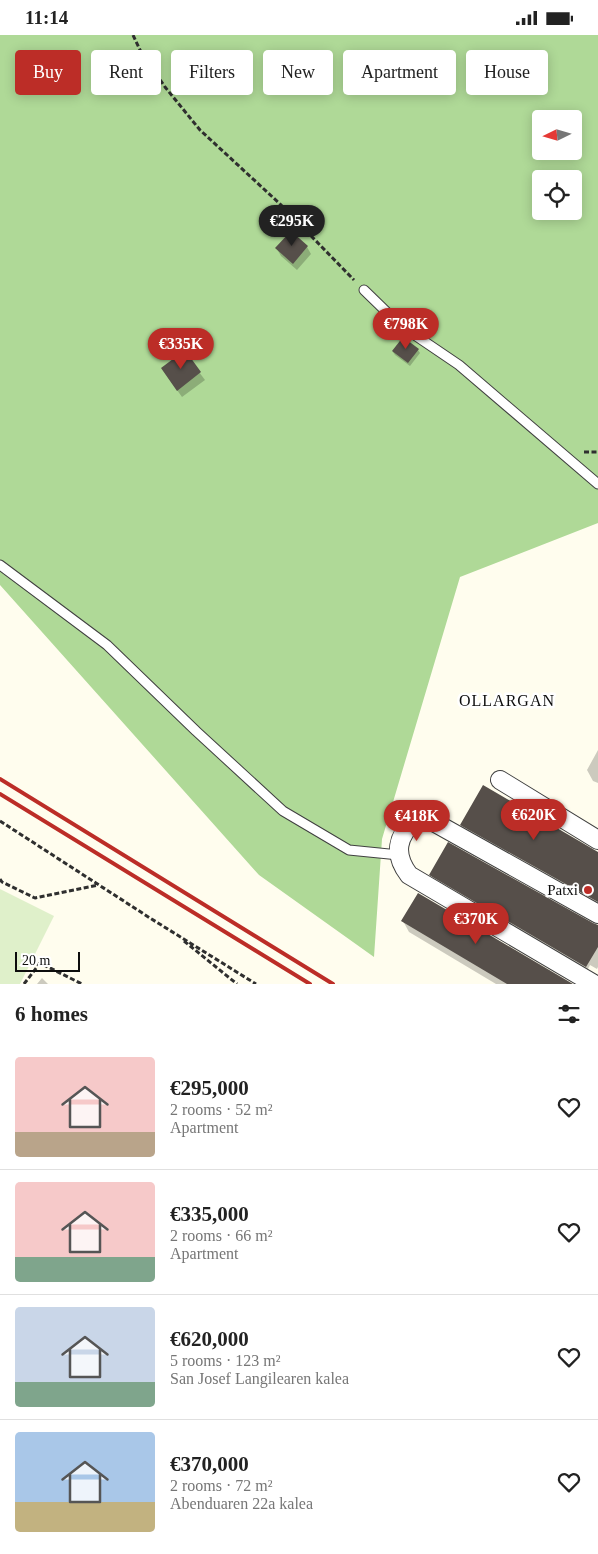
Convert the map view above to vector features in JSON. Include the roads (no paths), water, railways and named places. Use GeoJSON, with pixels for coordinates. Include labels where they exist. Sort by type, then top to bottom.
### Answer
{"type":"FeatureCollection","features":[{"type":"Feature","properties":{"kind":"street"},"geometry":{"type":"LineString","coordinates":[[500,780],[598,840]]}},
{"type":"Feature","properties":{"kind":"street"},"geometry":{"type":"LineString","coordinates":[[594,984],[409,875],[401,865],[399,855],[400,838],[416,819],[430,820],[598,914]]}},
{"type":"Feature","properties":{"kind":"lane"},"geometry":{"type":"LineString","coordinates":[[364,290],[400,325],[459,365],[598,484]]}},
{"type":"Feature","properties":{"kind":"lane"},"geometry":{"type":"LineString","coordinates":[[0,565],[107,645],[283,811],[349,850],[399,855]]}},
{"type":"Feature","properties":{"kind":"railway"},"geometry":{"type":"LineString","coordinates":[[0,779],[333,984]]}},
{"type":"Feature","properties":{"kind":"railway"},"geometry":{"type":"LineString","coordinates":[[0,794],[310,984]]}},
{"type":"Feature","properties":{"kind":"place","name":"Patxi"},"geometry":{"type":"Point","coordinates":[588,890]}},
{"type":"Feature","properties":{"kind":"district","name":"OLLARGAN"},"geometry":{"type":"Point","coordinates":[507,700]}}]}
